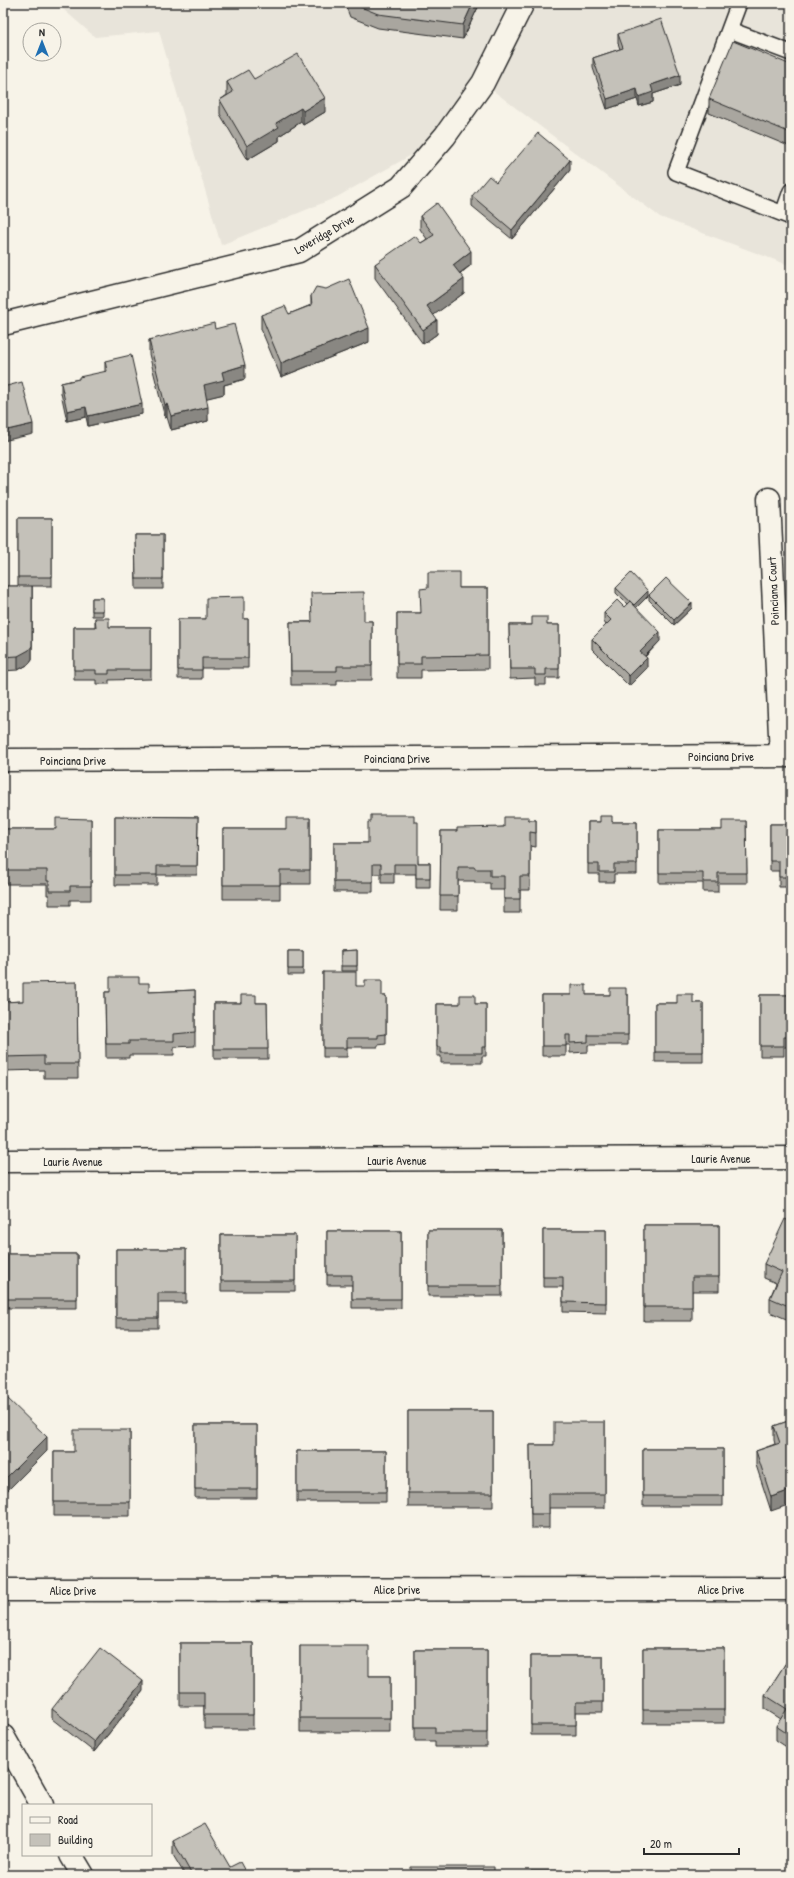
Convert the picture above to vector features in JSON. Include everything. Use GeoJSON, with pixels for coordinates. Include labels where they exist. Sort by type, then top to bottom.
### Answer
{"type":"FeatureCollection","features":[{"type":"Feature","properties":{"kind":"street","name":"Loveridge Drive"},"geometry":{"type":"LineString","coordinates":[[3,324],[299,251],[400,187],[446,136],[483,83],[522,3]]}},
{"type":"Feature","properties":{"kind":"street","name":"Poinciana Court"},"geometry":{"type":"LineString","coordinates":[[769,499],[786,756]]}},
{"type":"Feature","properties":{"kind":"street","name":"Poinciana Drive"},"geometry":{"type":"LineString","coordinates":[[3,760],[786,756]]}},
{"type":"Feature","properties":{"kind":"street","name":"Laurie Avenue"},"geometry":{"type":"LineString","coordinates":[[3,1161],[791,1158]]}},
{"type":"Feature","properties":{"kind":"street","name":"Alice Drive"},"geometry":{"type":"LineString","coordinates":[[3,1590],[791,1588]]}},
{"type":"Feature","properties":{"kind":"street"},"geometry":{"type":"LineString","coordinates":[[3,1736],[41,1804]]}},
{"type":"Feature","properties":{"kind":"street"},"geometry":{"type":"LineString","coordinates":[[72,1856],[82,1875]]}},
{"type":"Feature","properties":{"kind":"lane"},"geometry":{"type":"LineString","coordinates":[[740,3],[676,172],[787,215],[791,191]]}},
{"type":"Feature","properties":{"kind":"lane"},"geometry":{"type":"LineString","coordinates":[[730,30],[791,53]]}},
{"type":"Feature","properties":{"kind":"shaded area"},"geometry":{"type":"Polygon","coordinates":[[[56,3],[791,3],[791,266],[660,217],[483,83],[445,136],[337,197],[221,245],[159,31],[95,37],[56,3]]]}},
{"type":"Feature","properties":{"kind":"building"},"geometry":{"type":"Polygon","coordinates":[[[351,3],[473,3],[463,25],[378,14],[351,3]]]}},
{"type":"Feature","properties":{"kind":"building"},"geometry":{"type":"Polygon","coordinates":[[[661,19],[680,75],[651,85],[653,92],[639,97],[637,89],[607,99],[593,58],[623,48],[618,34],[661,19]]]}},
{"type":"Feature","properties":{"kind":"building"},"geometry":{"type":"Polygon","coordinates":[[[733,41],[791,65],[791,133],[709,99],[733,41]]]}},
{"type":"Feature","properties":{"kind":"building"},"geometry":{"type":"Polygon","coordinates":[[[298,54],[325,98],[303,111],[301,108],[276,123],[279,127],[247,146],[220,100],[233,92],[227,82],[248,70],[254,79],[298,54]]]}},
{"type":"Feature","properties":{"kind":"building"},"geometry":{"type":"Polygon","coordinates":[[[538,133],[570,160],[512,230],[472,196],[489,176],[496,182],[538,133]]]}},
{"type":"Feature","properties":{"kind":"building"},"geometry":{"type":"Polygon","coordinates":[[[437,203],[471,251],[453,265],[464,279],[427,306],[437,320],[423,330],[375,264],[415,236],[421,243],[434,235],[420,216],[437,203]]]}},
{"type":"Feature","properties":{"kind":"building"},"geometry":{"type":"Polygon","coordinates":[[[349,279],[369,328],[281,363],[261,315],[285,306],[289,314],[312,305],[311,296],[316,287],[326,289],[349,279]]]}},
{"type":"Feature","properties":{"kind":"building"},"geometry":{"type":"Polygon","coordinates":[[[214,323],[215,329],[234,324],[245,365],[222,372],[224,380],[204,385],[208,407],[171,416],[167,404],[165,405],[149,340],[214,323]]]}},
{"type":"Feature","properties":{"kind":"building"},"geometry":{"type":"Polygon","coordinates":[[[131,355],[142,404],[88,416],[86,407],[67,411],[61,383],[79,379],[79,377],[107,371],[105,361],[131,355]]]}},
{"type":"Feature","properties":{"kind":"building"},"geometry":{"type":"Polygon","coordinates":[[[22,382],[33,424],[3,431],[3,387],[22,382]]]}},
{"type":"Feature","properties":{"kind":"building"},"geometry":{"type":"Polygon","coordinates":[[[18,518],[52,518],[52,577],[18,577],[18,518]]]}},
{"type":"Feature","properties":{"kind":"building"},"geometry":{"type":"Polygon","coordinates":[[[135,535],[163,535],[163,579],[136,579],[135,535]]]}},
{"type":"Feature","properties":{"kind":"building"},"geometry":{"type":"Polygon","coordinates":[[[428,572],[459,572],[459,588],[488,588],[488,655],[421,656],[421,664],[397,664],[397,613],[421,613],[420,589],[428,588],[428,572]]]}},
{"type":"Feature","properties":{"kind":"building"},"geometry":{"type":"Polygon","coordinates":[[[631,573],[648,591],[634,605],[616,588],[631,573]]]}},
{"type":"Feature","properties":{"kind":"building"},"geometry":{"type":"Polygon","coordinates":[[[666,578],[692,603],[674,620],[649,595],[666,578]]]}},
{"type":"Feature","properties":{"kind":"building"},"geometry":{"type":"Polygon","coordinates":[[[3,586],[32,586],[32,646],[29,650],[18,656],[3,657],[3,586]]]}},
{"type":"Feature","properties":{"kind":"building"},"geometry":{"type":"Polygon","coordinates":[[[364,592],[364,621],[372,621],[372,666],[337,666],[337,671],[291,671],[290,622],[312,622],[311,593],[364,592]]]}},
{"type":"Feature","properties":{"kind":"building"},"geometry":{"type":"Polygon","coordinates":[[[244,597],[244,619],[248,619],[248,658],[202,658],[202,670],[178,670],[178,619],[206,619],[206,598],[244,597]]]}},
{"type":"Feature","properties":{"kind":"building"},"geometry":{"type":"Polygon","coordinates":[[[92,598],[103,598],[103,611],[92,611],[92,598]]]}},
{"type":"Feature","properties":{"kind":"building"},"geometry":{"type":"Polygon","coordinates":[[[617,600],[624,607],[630,601],[660,632],[640,652],[647,658],[629,676],[592,639],[611,620],[604,613],[617,600]]]}},
{"type":"Feature","properties":{"kind":"building"},"geometry":{"type":"Polygon","coordinates":[[[532,617],[547,617],[547,625],[559,625],[559,669],[546,669],[546,675],[535,675],[535,669],[510,669],[509,625],[532,625],[532,617]]]}},
{"type":"Feature","properties":{"kind":"building"},"geometry":{"type":"Polygon","coordinates":[[[95,618],[109,618],[109,627],[151,627],[151,670],[109,670],[109,674],[96,674],[96,670],[74,670],[74,627],[96,627],[95,618]]]}},
{"type":"Feature","properties":{"kind":"building"},"geometry":{"type":"Polygon","coordinates":[[[371,815],[414,815],[414,822],[418,822],[418,863],[430,863],[430,878],[416,878],[416,864],[394,864],[394,873],[381,873],[381,864],[373,864],[373,882],[334,882],[334,843],[368,843],[368,822],[371,822],[371,815]]]}},
{"type":"Feature","properties":{"kind":"building"},"geometry":{"type":"Polygon","coordinates":[[[115,816],[198,817],[197,866],[157,866],[157,875],[115,875],[115,816]]]}},
{"type":"Feature","properties":{"kind":"building"},"geometry":{"type":"Polygon","coordinates":[[[600,816],[612,816],[612,822],[637,822],[637,864],[614,864],[614,872],[599,872],[599,864],[588,864],[588,822],[600,822],[600,816]]]}},
{"type":"Feature","properties":{"kind":"building"},"geometry":{"type":"Polygon","coordinates":[[[504,817],[528,817],[528,820],[536,820],[536,833],[530,832],[530,876],[520,876],[520,899],[504,899],[504,876],[490,876],[490,869],[475,869],[475,867],[458,867],[458,896],[440,896],[441,831],[457,831],[457,828],[504,827],[504,817]]]}},
{"type":"Feature","properties":{"kind":"building"},"geometry":{"type":"Polygon","coordinates":[[[56,818],[91,819],[91,886],[70,886],[70,891],[49,891],[47,870],[3,870],[3,829],[56,829],[56,818]]]}},
{"type":"Feature","properties":{"kind":"building"},"geometry":{"type":"Polygon","coordinates":[[[286,818],[310,818],[310,870],[280,870],[280,885],[223,885],[223,829],[286,829],[286,818]]]}},
{"type":"Feature","properties":{"kind":"building"},"geometry":{"type":"Polygon","coordinates":[[[722,821],[746,821],[747,873],[718,873],[718,882],[703,882],[703,873],[659,873],[659,830],[722,830],[722,821]]]}},
{"type":"Feature","properties":{"kind":"building"},"geometry":{"type":"Polygon","coordinates":[[[770,824],[791,824],[791,877],[779,877],[779,861],[770,861],[770,824]]]}},
{"type":"Feature","properties":{"kind":"building"},"geometry":{"type":"Polygon","coordinates":[[[357,950],[357,966],[341,966],[341,951],[357,950]]]}},
{"type":"Feature","properties":{"kind":"building"},"geometry":{"type":"Polygon","coordinates":[[[288,951],[303,951],[303,969],[288,969],[288,951]]]}},
{"type":"Feature","properties":{"kind":"building"},"geometry":{"type":"Polygon","coordinates":[[[323,972],[356,972],[356,986],[365,986],[365,980],[382,980],[382,996],[386,996],[386,1034],[378,1035],[378,1038],[347,1038],[347,1048],[323,1048],[323,972]]]}},
{"type":"Feature","properties":{"kind":"building"},"geometry":{"type":"Polygon","coordinates":[[[110,977],[139,977],[139,983],[149,983],[149,992],[195,990],[195,1032],[174,1034],[174,1041],[129,1041],[129,1044],[106,1044],[105,992],[110,992],[110,977]]]}},
{"type":"Feature","properties":{"kind":"building"},"geometry":{"type":"Polygon","coordinates":[[[77,982],[78,1064],[44,1064],[44,1056],[3,1057],[3,1002],[23,1001],[23,983],[77,982]]]}},
{"type":"Feature","properties":{"kind":"building"},"geometry":{"type":"Polygon","coordinates":[[[571,985],[586,985],[586,995],[610,995],[610,988],[626,988],[626,995],[628,995],[628,1035],[588,1035],[588,1042],[570,1043],[570,1035],[566,1035],[566,1046],[542,1046],[542,995],[571,995],[571,985]]]}},
{"type":"Feature","properties":{"kind":"building"},"geometry":{"type":"Polygon","coordinates":[[[789,986],[791,986],[791,1037],[784,1037],[784,1046],[760,1046],[760,995],[789,995],[789,986]]]}},
{"type":"Feature","properties":{"kind":"building"},"geometry":{"type":"Polygon","coordinates":[[[677,994],[693,994],[693,1003],[703,1003],[703,1052],[655,1052],[655,1003],[677,1003],[677,994]]]}},
{"type":"Feature","properties":{"kind":"building"},"geometry":{"type":"Polygon","coordinates":[[[241,995],[256,995],[256,1003],[267,1003],[268,1049],[214,1049],[214,1003],[241,1003],[241,995]]]}},
{"type":"Feature","properties":{"kind":"building"},"geometry":{"type":"Polygon","coordinates":[[[460,995],[475,995],[475,1004],[486,1004],[486,1047],[482,1047],[482,1053],[441,1053],[441,1047],[437,1047],[437,1004],[460,1004],[460,995]]]}},
{"type":"Feature","properties":{"kind":"building"},"geometry":{"type":"Polygon","coordinates":[[[785,1219],[791,1222],[791,1307],[770,1298],[782,1272],[764,1264],[785,1219]]]}},
{"type":"Feature","properties":{"kind":"building"},"geometry":{"type":"Polygon","coordinates":[[[644,1225],[719,1225],[719,1277],[692,1277],[692,1307],[644,1307],[644,1225]]]}},
{"type":"Feature","properties":{"kind":"building"},"geometry":{"type":"Polygon","coordinates":[[[428,1230],[502,1230],[502,1286],[428,1286],[428,1230]]]}},
{"type":"Feature","properties":{"kind":"building"},"geometry":{"type":"Polygon","coordinates":[[[543,1230],[606,1230],[606,1303],[563,1302],[563,1277],[543,1277],[543,1230]]]}},
{"type":"Feature","properties":{"kind":"building"},"geometry":{"type":"Polygon","coordinates":[[[327,1231],[401,1231],[401,1299],[352,1299],[352,1275],[327,1275],[327,1231]]]}},
{"type":"Feature","properties":{"kind":"building"},"geometry":{"type":"Polygon","coordinates":[[[221,1235],[295,1235],[295,1281],[221,1281],[221,1235]]]}},
{"type":"Feature","properties":{"kind":"building"},"geometry":{"type":"Polygon","coordinates":[[[116,1249],[186,1249],[186,1293],[158,1293],[158,1318],[116,1318],[116,1249]]]}},
{"type":"Feature","properties":{"kind":"building"},"geometry":{"type":"Polygon","coordinates":[[[8,1254],[77,1254],[77,1299],[8,1299],[8,1254]]]}},
{"type":"Feature","properties":{"kind":"building"},"geometry":{"type":"Polygon","coordinates":[[[3,1394],[47,1437],[6,1478],[3,1475],[3,1394]]]}},
{"type":"Feature","properties":{"kind":"building"},"geometry":{"type":"Polygon","coordinates":[[[408,1411],[493,1411],[493,1493],[408,1493],[408,1411]]]}},
{"type":"Feature","properties":{"kind":"building"},"geometry":{"type":"Polygon","coordinates":[[[791,1420],[791,1490],[771,1497],[756,1451],[780,1443],[774,1426],[791,1420]]]}},
{"type":"Feature","properties":{"kind":"building"},"geometry":{"type":"Polygon","coordinates":[[[554,1422],[605,1422],[605,1494],[549,1494],[549,1514],[531,1514],[530,1445],[554,1445],[554,1422]]]}},
{"type":"Feature","properties":{"kind":"building"},"geometry":{"type":"Polygon","coordinates":[[[195,1425],[257,1425],[257,1489],[195,1489],[195,1425]]]}},
{"type":"Feature","properties":{"kind":"building"},"geometry":{"type":"Polygon","coordinates":[[[74,1430],[130,1430],[130,1502],[54,1502],[54,1452],[74,1452],[74,1430]]]}},
{"type":"Feature","properties":{"kind":"building"},"geometry":{"type":"Polygon","coordinates":[[[643,1449],[723,1449],[723,1496],[643,1496],[643,1449]]]}},
{"type":"Feature","properties":{"kind":"building"},"geometry":{"type":"Polygon","coordinates":[[[297,1451],[386,1451],[386,1492],[297,1492],[297,1451]]]}},
{"type":"Feature","properties":{"kind":"building"},"geometry":{"type":"Polygon","coordinates":[[[180,1643],[253,1643],[253,1715],[204,1715],[204,1692],[180,1692],[180,1643]]]}},
{"type":"Feature","properties":{"kind":"building"},"geometry":{"type":"Polygon","coordinates":[[[300,1646],[369,1646],[369,1676],[390,1676],[390,1718],[300,1718],[300,1646]]]}},
{"type":"Feature","properties":{"kind":"building"},"geometry":{"type":"Polygon","coordinates":[[[100,1648],[143,1681],[94,1742],[52,1709],[100,1648]]]}},
{"type":"Feature","properties":{"kind":"building"},"geometry":{"type":"Polygon","coordinates":[[[643,1648],[724,1648],[724,1710],[643,1710],[643,1648]]]}},
{"type":"Feature","properties":{"kind":"building"},"geometry":{"type":"Polygon","coordinates":[[[415,1650],[487,1650],[487,1733],[435,1733],[435,1727],[415,1727],[415,1650]]]}},
{"type":"Feature","properties":{"kind":"building"},"geometry":{"type":"Polygon","coordinates":[[[791,1655],[791,1736],[776,1726],[787,1709],[765,1695],[791,1655]]]}},
{"type":"Feature","properties":{"kind":"building"},"geometry":{"type":"Polygon","coordinates":[[[531,1656],[603,1656],[603,1702],[576,1702],[576,1725],[531,1725],[531,1656]]]}},
{"type":"Feature","properties":{"kind":"building"},"geometry":{"type":"Polygon","coordinates":[[[205,1824],[230,1867],[240,1862],[247,1875],[192,1875],[173,1841],[205,1824]]]}},
{"type":"Feature","properties":{"kind":"building"},"geometry":{"type":"Polygon","coordinates":[[[411,1867],[494,1867],[494,1875],[411,1875],[411,1867]]]}},
{"type":"Feature","properties":{"kind":"building"},"geometry":{"type":"Polygon","coordinates":[[[531,1871],[605,1871],[605,1875],[531,1875],[531,1871]]]}}]}
